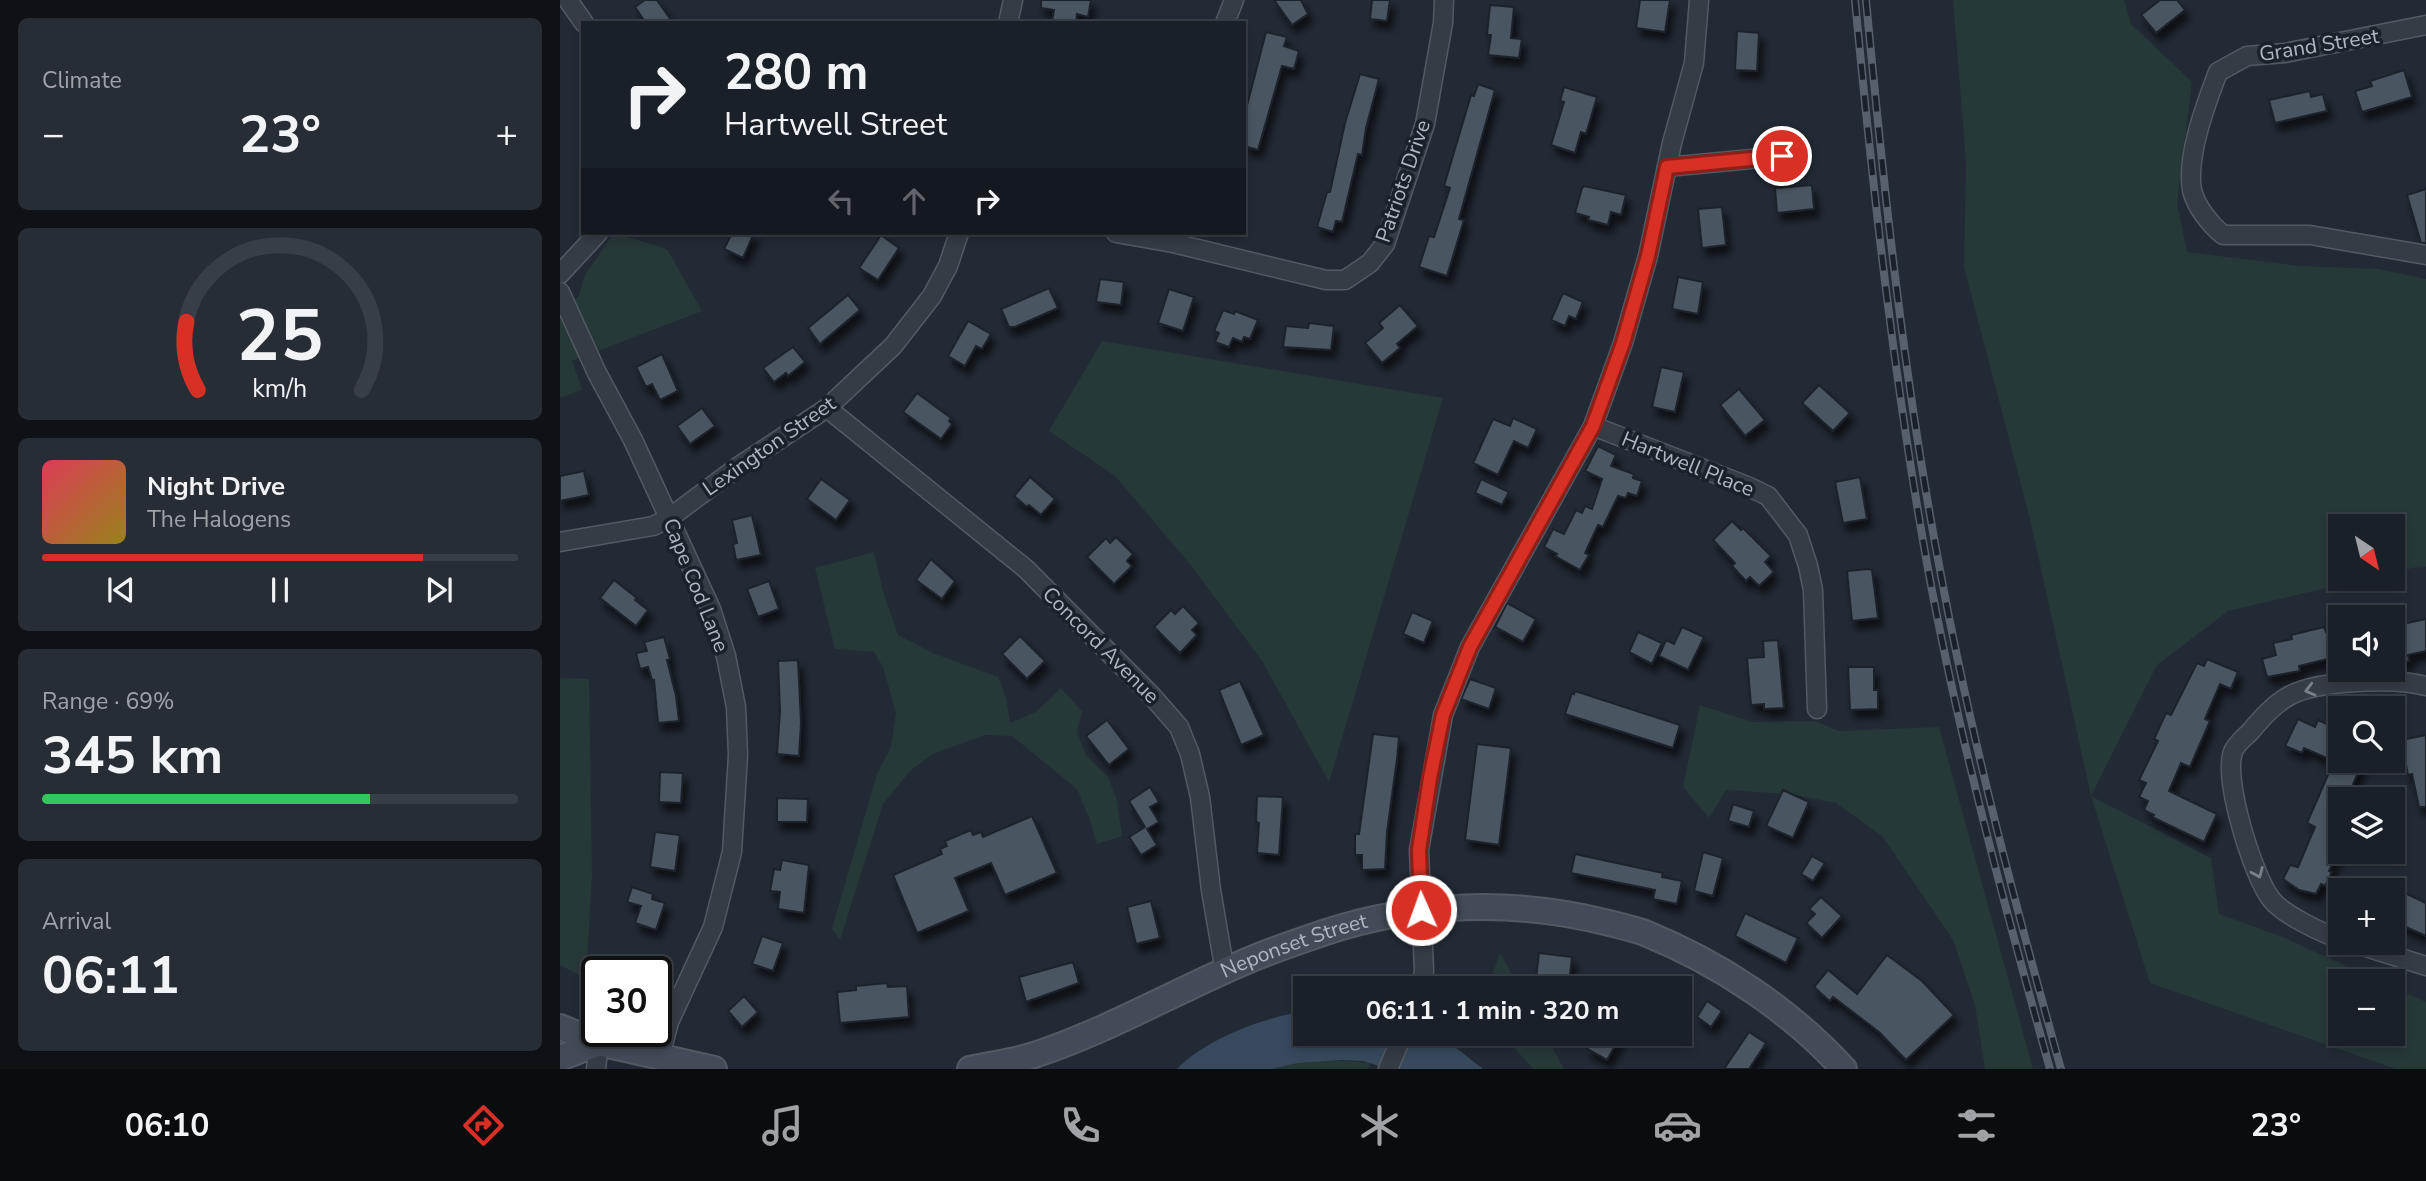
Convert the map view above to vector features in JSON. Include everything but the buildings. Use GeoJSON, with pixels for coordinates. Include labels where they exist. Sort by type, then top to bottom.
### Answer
{"type":"FeatureCollection","features":[{"type":"Feature","properties":{"kind":"main road","name":"Neponset Street"},"geometry":{"type":"LineString","coordinates":[[970,1069],[1034,1055],[1095,1032],[1253,958],[1326,932],[1371,919],[1421,910],[1472,907],[1539,909],[1584,916],[1644,933],[1718,969],[1764,998],[1800,1026],[1844,1069]]}},
{"type":"Feature","properties":{"kind":"main road"},"geometry":{"type":"LineString","coordinates":[[560,1027],[581,1036]]}},
{"type":"Feature","properties":{"kind":"main road"},"geometry":{"type":"LineString","coordinates":[[560,1058],[589,1047]]}},
{"type":"Feature","properties":{"kind":"main road"},"geometry":{"type":"LineString","coordinates":[[618,1047],[714,1069]]}},
{"type":"Feature","properties":{"kind":"street"},"geometry":{"type":"LineString","coordinates":[[568,0],[583,21]]}},
{"type":"Feature","properties":{"kind":"street"},"geometry":{"type":"LineString","coordinates":[[1008,21],[1013,0]]}},
{"type":"Feature","properties":{"kind":"street"},"geometry":{"type":"LineString","coordinates":[[1226,21],[1234,0]]}},
{"type":"Feature","properties":{"kind":"street","name":"Patriots Drive"},"geometry":{"type":"LineString","coordinates":[[1139,235],[1174,238],[1326,280],[1345,280],[1370,263],[1385,244],[1424,124],[1443,23],[1444,0]]}},
{"type":"Feature","properties":{"kind":"street"},"geometry":{"type":"LineString","coordinates":[[1423,976],[1419,850],[1443,715],[1470,647],[1593,426],[1623,343],[1648,256],[1693,63],[1699,0]]}},
{"type":"Feature","properties":{"kind":"street","name":"Grand Street"},"geometry":{"type":"LineString","coordinates":[[2426,25],[2285,53],[2247,56],[2218,72],[2193,148],[2192,191],[2208,222],[2223,234],[2309,236],[2426,256]]}},
{"type":"Feature","properties":{"kind":"street"},"geometry":{"type":"LineString","coordinates":[[1667,167],[1782,156]]}},
{"type":"Feature","properties":{"kind":"street"},"geometry":{"type":"LineString","coordinates":[[560,274],[596,235]]}},
{"type":"Feature","properties":{"kind":"street","name":"Lexington Street"},"geometry":{"type":"LineString","coordinates":[[560,542],[653,526],[668,519],[739,466],[827,408],[893,346],[932,296],[948,266],[958,235]]}},
{"type":"Feature","properties":{"kind":"street","name":"Cape Cod Lane"},"geometry":{"type":"LineString","coordinates":[[560,292],[597,373],[653,483],[710,609],[726,656],[736,706],[738,755],[732,852],[713,927],[669,1022],[660,1056]]}},
{"type":"Feature","properties":{"kind":"street","name":"Concord Avenue"},"geometry":{"type":"LineString","coordinates":[[827,408],[1026,569],[1180,727],[1190,754],[1200,797],[1210,890],[1225,972]]}},
{"type":"Feature","properties":{"kind":"street","name":"Hartwell Place"},"geometry":{"type":"LineString","coordinates":[[1593,426],[1768,496],[1798,535],[1808,566],[1813,590],[1817,709]]}},
{"type":"Feature","properties":{"kind":"street"},"geometry":{"type":"LineString","coordinates":[[2328,933],[2284,911],[2265,889],[2247,845],[2230,780],[2233,751],[2270,710],[2291,695],[2327,685],[2376,681],[2426,686]]}},
{"type":"Feature","properties":{"kind":"street"},"geometry":{"type":"LineString","coordinates":[[2391,955],[2426,966]]}},
{"type":"Feature","properties":{"kind":"street"},"geometry":{"type":"LineString","coordinates":[[1388,1069],[1398,1046]]}},
{"type":"Feature","properties":{"kind":"street"},"geometry":{"type":"LineString","coordinates":[[596,1069],[599,1047]]}},
{"type":"Feature","properties":{"kind":"shaded area"},"geometry":{"type":"Polygon","coordinates":[[[1953,0],[2124,0],[2131,24],[2192,82],[2177,203],[2187,252],[2300,266],[2378,269],[2426,279],[2426,567],[2405,570],[2405,514],[2328,514],[2328,588],[2228,611],[2157,665],[2091,796],[2030,519],[1964,267],[1966,162],[1953,0]]]}},
{"type":"Feature","properties":{"kind":"shaded area"},"geometry":{"type":"Polygon","coordinates":[[[613,235],[667,249],[702,311],[572,361],[582,390],[560,398],[560,305],[578,298],[585,275],[613,235]]]}},
{"type":"Feature","properties":{"kind":"shaded area"},"geometry":{"type":"Polygon","coordinates":[[[1102,341],[1443,398],[1329,782],[1262,661],[1190,564],[1115,476],[1049,431],[1102,341]]]}},
{"type":"Feature","properties":{"kind":"shaded area"},"geometry":{"type":"Polygon","coordinates":[[[874,552],[883,591],[898,635],[933,653],[998,677],[1006,698],[1010,723],[1036,712],[1061,688],[1082,711],[1077,732],[1086,755],[1108,777],[1117,800],[1122,836],[1097,844],[1077,789],[1012,736],[985,735],[933,754],[911,770],[883,804],[840,940],[832,928],[877,774],[891,747],[896,713],[883,667],[874,652],[835,649],[815,568],[874,552]]]}},
{"type":"Feature","properties":{"kind":"shaded area"},"geometry":{"type":"Polygon","coordinates":[[[560,678],[589,679],[592,875],[587,956],[581,956],[581,976],[560,965],[560,678]]]}},
{"type":"Feature","properties":{"kind":"shaded area"},"geometry":{"type":"Polygon","coordinates":[[[1700,705],[1752,722],[1814,721],[1839,731],[1939,727],[2033,1069],[1985,1069],[1975,1005],[1953,940],[1883,837],[1836,803],[1790,794],[1726,790],[1709,818],[1683,787],[1700,705]]]}},
{"type":"Feature","properties":{"kind":"shaded area"},"geometry":{"type":"Polygon","coordinates":[[[2091,796],[2211,858],[2219,914],[2283,937],[2353,969],[2328,969],[2328,1045],[2150,983],[2091,796]]]}},
{"type":"Feature","properties":{"kind":"shaded area"},"geometry":{"type":"Polygon","coordinates":[[[1500,953],[1513,976],[1492,976],[1500,953]]]}},
{"type":"Feature","properties":{"kind":"shaded area"},"geometry":{"type":"Polygon","coordinates":[[[2405,993],[2426,1002],[2426,1069],[2396,1069],[2330,1046],[2405,1046],[2405,993]]]}},
{"type":"Feature","properties":{"kind":"shaded area"},"geometry":{"type":"Polygon","coordinates":[[[1513,1046],[1552,1046],[1564,1069],[1533,1069],[1513,1046]]]}},
{"type":"Feature","properties":{"kind":"shaded area"},"geometry":{"type":"Polygon","coordinates":[[[1333,1060],[1370,1063],[1368,1069],[1272,1069],[1298,1063],[1333,1060]]]}},
{"type":"Feature","properties":{"kind":"water"},"geometry":{"type":"Polygon","coordinates":[[[1293,1014],[1293,1046],[1454,1046],[1483,1069],[1389,1069],[1363,1061],[1341,1060],[1298,1063],[1272,1069],[1177,1069],[1189,1058],[1220,1039],[1293,1014]]]}},
{"type":"Feature","properties":{"kind":"railway"},"geometry":{"type":"LineString","coordinates":[[1855,0],[1886,286],[1928,569],[1968,758],[2050,1069]]}},
{"type":"Feature","properties":{"kind":"railway"},"geometry":{"type":"LineString","coordinates":[[1866,0],[1896,286],[1927,499],[1952,633],[1995,821],[2061,1069]]}},
{"type":"Feature","properties":{"kind":"route"},"geometry":{"type":"LineString","coordinates":[[1421,910],[1419,850],[1443,715],[1470,647],[1593,426],[1623,343],[1648,256],[1667,167],[1782,156]]}}]}
